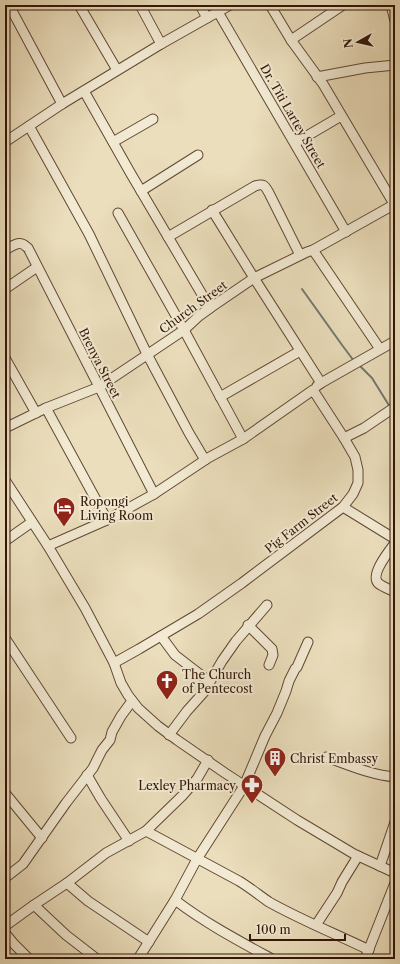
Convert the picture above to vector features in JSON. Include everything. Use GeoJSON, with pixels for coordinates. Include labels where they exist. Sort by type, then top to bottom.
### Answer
{"type":"FeatureCollection","features":[{"type":"Feature","properties":{"kind":"street"},"geometry":{"type":"LineString","coordinates":[[5,7],[8,5],[62,104]]}},
{"type":"Feature","properties":{"kind":"street"},"geometry":{"type":"LineString","coordinates":[[79,5],[117,70]]}},
{"type":"Feature","properties":{"kind":"street"},"geometry":{"type":"LineString","coordinates":[[140,5],[161,44]]}},
{"type":"Feature","properties":{"kind":"street"},"geometry":{"type":"LineString","coordinates":[[200,5],[207,18]]}},
{"type":"Feature","properties":{"kind":"street"},"geometry":{"type":"LineString","coordinates":[[5,142],[117,70],[230,5]]}},
{"type":"Feature","properties":{"kind":"street"},"geometry":{"type":"LineString","coordinates":[[270,5],[291,40],[317,77],[394,204]]}},
{"type":"Feature","properties":{"kind":"street"},"geometry":{"type":"LineString","coordinates":[[291,40],[344,5]]}},
{"type":"Feature","properties":{"kind":"street"},"geometry":{"type":"LineString","coordinates":[[391,5],[395,21]]}},
{"type":"Feature","properties":{"kind":"street","name":"Dr. Titi Lartey Street"},"geometry":{"type":"LineString","coordinates":[[218,12],[346,232]]}},
{"type":"Feature","properties":{"kind":"street"},"geometry":{"type":"LineString","coordinates":[[317,77],[365,68],[395,65]]}},
{"type":"Feature","properties":{"kind":"street"},"geometry":{"type":"LineString","coordinates":[[84,91],[210,308]]}},
{"type":"Feature","properties":{"kind":"street"},"geometry":{"type":"LineString","coordinates":[[295,143],[341,116]]}},
{"type":"Feature","properties":{"kind":"street"},"geometry":{"type":"LineString","coordinates":[[113,142],[153,119]]}},
{"type":"Feature","properties":{"kind":"street"},"geometry":{"type":"LineString","coordinates":[[29,126],[89,234],[147,354],[205,460]]}},
{"type":"Feature","properties":{"kind":"street"},"geometry":{"type":"LineString","coordinates":[[141,191],[198,155]]}},
{"type":"Feature","properties":{"kind":"street"},"geometry":{"type":"LineString","coordinates":[[168,237],[212,210],[261,184],[265,186],[270,193],[300,255]]}},
{"type":"Feature","properties":{"kind":"street","name":"Church Street"},"geometry":{"type":"LineString","coordinates":[[5,428],[46,408],[99,387],[184,330],[199,316],[254,278],[313,250],[394,204]]}},
{"type":"Feature","properties":{"kind":"street"},"geometry":{"type":"LineString","coordinates":[[212,210],[321,383]]}},
{"type":"Feature","properties":{"kind":"street"},"geometry":{"type":"LineString","coordinates":[[118,213],[243,439]]}},
{"type":"Feature","properties":{"kind":"street","name":"Brenya Street"},"geometry":{"type":"LineString","coordinates":[[5,250],[20,243],[28,248],[154,494]]}},
{"type":"Feature","properties":{"kind":"street"},"geometry":{"type":"LineString","coordinates":[[313,250],[380,349]]}},
{"type":"Feature","properties":{"kind":"street"},"geometry":{"type":"LineString","coordinates":[[5,289],[37,266]]}},
{"type":"Feature","properties":{"kind":"street"},"geometry":{"type":"LineString","coordinates":[[48,546],[108,520],[154,494],[205,460],[243,439],[314,390],[321,383],[395,341]]}},
{"type":"Feature","properties":{"kind":"street"},"geometry":{"type":"LineString","coordinates":[[220,397],[300,351]]}},
{"type":"Feature","properties":{"kind":"street"},"geometry":{"type":"LineString","coordinates":[[5,358],[36,413]]}},
{"type":"Feature","properties":{"kind":"street","name":"Pig Farm Street"},"geometry":{"type":"LineString","coordinates":[[114,663],[198,614],[242,583],[343,507],[353,494],[358,483],[358,470],[355,457],[314,390]]}},
{"type":"Feature","properties":{"kind":"street"},"geometry":{"type":"LineString","coordinates":[[344,438],[364,428],[395,407]]}},
{"type":"Feature","properties":{"kind":"street"},"geometry":{"type":"LineString","coordinates":[[46,408],[108,520]]}},
{"type":"Feature","properties":{"kind":"street"},"geometry":{"type":"LineString","coordinates":[[5,480],[48,546],[85,608],[114,663],[121,683],[138,708],[158,726],[244,786],[297,820],[358,856],[395,873]]}},
{"type":"Feature","properties":{"kind":"street"},"geometry":{"type":"LineString","coordinates":[[343,507],[395,539]]}},
{"type":"Feature","properties":{"kind":"street"},"geometry":{"type":"LineString","coordinates":[[5,541],[32,522]]}},
{"type":"Feature","properties":{"kind":"street"},"geometry":{"type":"LineString","coordinates":[[395,543],[376,572],[378,583],[395,592]]}},
{"type":"Feature","properties":{"kind":"street"},"geometry":{"type":"LineString","coordinates":[[169,734],[204,692],[222,661],[236,641],[267,605]]}},
{"type":"Feature","properties":{"kind":"street"},"geometry":{"type":"LineString","coordinates":[[248,626],[272,648],[272,655],[269,664]]}},
{"type":"Feature","properties":{"kind":"street"},"geometry":{"type":"LineString","coordinates":[[161,636],[175,655],[210,682]]}},
{"type":"Feature","properties":{"kind":"street"},"geometry":{"type":"LineString","coordinates":[[5,638],[70,738]]}},
{"type":"Feature","properties":{"kind":"street"},"geometry":{"type":"LineString","coordinates":[[138,959],[244,786],[265,736],[277,713],[289,681],[308,642]]}},
{"type":"Feature","properties":{"kind":"street"},"geometry":{"type":"LineString","coordinates":[[5,878],[23,864],[66,802],[88,775],[102,750],[110,740],[112,732],[121,716],[132,701]]}},
{"type":"Feature","properties":{"kind":"street"},"geometry":{"type":"LineString","coordinates":[[326,757],[364,771],[378,775],[395,777]]}},
{"type":"Feature","properties":{"kind":"street"},"geometry":{"type":"LineString","coordinates":[[5,926],[67,883],[106,853],[146,831],[182,796],[196,779],[208,760]]}},
{"type":"Feature","properties":{"kind":"street"},"geometry":{"type":"LineString","coordinates":[[88,775],[101,799],[129,841]]}},
{"type":"Feature","properties":{"kind":"street"},"geometry":{"type":"LineString","coordinates":[[5,793],[42,838]]}},
{"type":"Feature","properties":{"kind":"street"},"geometry":{"type":"LineString","coordinates":[[380,866],[395,822]]}},
{"type":"Feature","properties":{"kind":"street"},"geometry":{"type":"LineString","coordinates":[[146,831],[239,881],[268,901],[292,914],[369,950]]}},
{"type":"Feature","properties":{"kind":"street"},"geometry":{"type":"LineString","coordinates":[[316,925],[337,893],[358,856]]}},
{"type":"Feature","properties":{"kind":"street"},"geometry":{"type":"LineString","coordinates":[[67,883],[88,901],[149,942]]}},
{"type":"Feature","properties":{"kind":"street"},"geometry":{"type":"LineString","coordinates":[[364,959],[369,950],[395,883]]}},
{"type":"Feature","properties":{"kind":"street"},"geometry":{"type":"LineString","coordinates":[[174,900],[238,941],[272,959]]}},
{"type":"Feature","properties":{"kind":"street"},"geometry":{"type":"LineString","coordinates":[[34,905],[66,935],[97,959]]}},
{"type":"Feature","properties":{"kind":"street"},"geometry":{"type":"LineString","coordinates":[[5,933],[29,959]]}},
{"type":"Feature","properties":{"kind":"waterway"},"geometry":{"type":"LineString","coordinates":[[302,289],[354,361]]}},
{"type":"Feature","properties":{"kind":"waterway"},"geometry":{"type":"LineString","coordinates":[[359,365],[372,378],[390,407]]}},
{"type":"Feature","properties":{"kind":"place","name":"Ropongi Living Room"},"geometry":{"type":"Point","coordinates":[64,528]}},
{"type":"Feature","properties":{"kind":"place","name":"The Church of Pentecost"},"geometry":{"type":"Point","coordinates":[167,700]}},
{"type":"Feature","properties":{"kind":"place","name":"Christ Embassy"},"geometry":{"type":"Point","coordinates":[275,778]}},
{"type":"Feature","properties":{"kind":"place","name":"Lexley Pharmacy"},"geometry":{"type":"Point","coordinates":[252,804]}}]}
